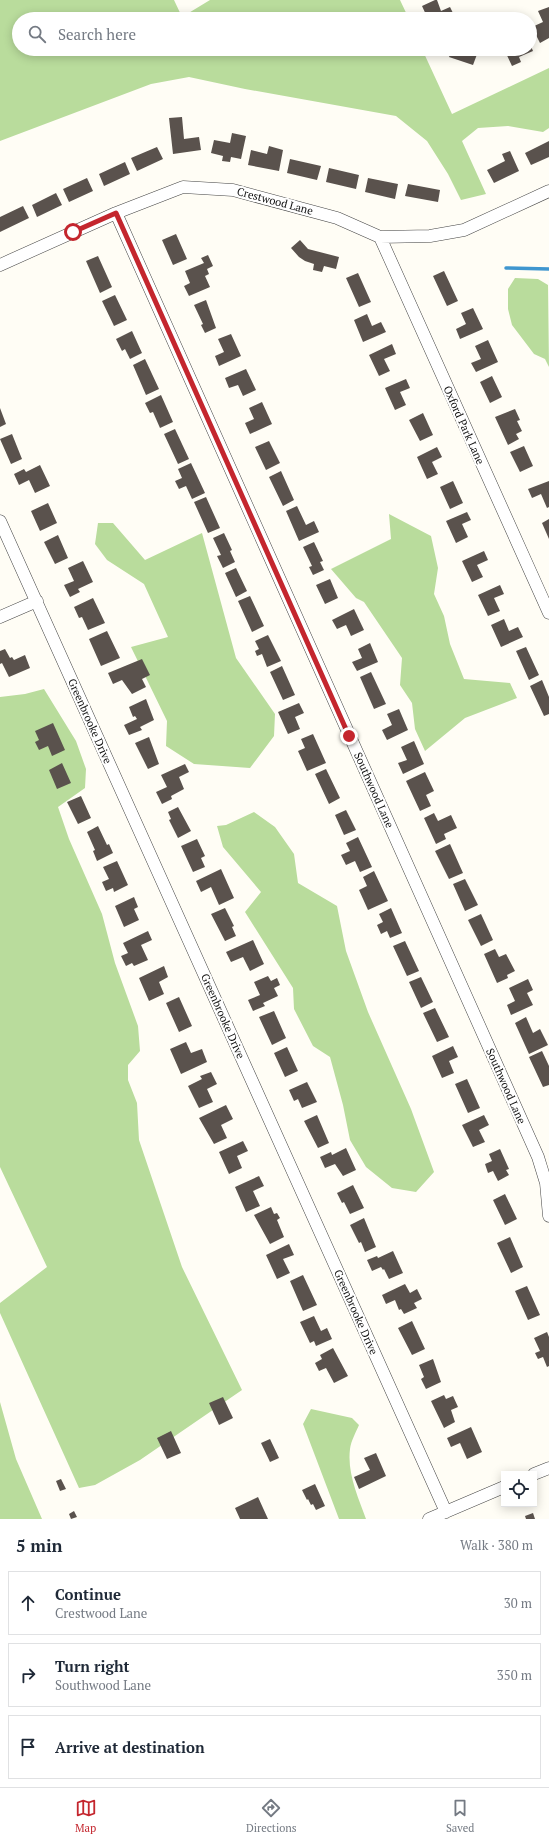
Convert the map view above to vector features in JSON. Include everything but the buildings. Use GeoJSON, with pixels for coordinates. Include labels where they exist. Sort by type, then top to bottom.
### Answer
{"type":"FeatureCollection","features":[{"type":"Feature","properties":{"kind":"street","name":"Crestwood Lane"},"geometry":{"type":"LineString","coordinates":[[1,265],[116,213],[183,187],[233,190],[338,218],[380,237],[430,236],[464,230],[549,191]]}},
{"type":"Feature","properties":{"kind":"street","name":"Southwood Lane"},"geometry":{"type":"LineString","coordinates":[[116,213],[538,1157],[546,1183],[549,1216]]}},
{"type":"Feature","properties":{"kind":"street","name":"Oxford Park Lane"},"geometry":{"type":"LineString","coordinates":[[380,237],[549,613]]}},
{"type":"Feature","properties":{"kind":"street","name":"Greenbrooke Drive"},"geometry":{"type":"LineString","coordinates":[[0,521],[446,1512]]}},
{"type":"Feature","properties":{"kind":"street"},"geometry":{"type":"LineString","coordinates":[[0,617],[37,601]]}},
{"type":"Feature","properties":{"kind":"street"},"geometry":{"type":"LineString","coordinates":[[537,1473],[549,1468]]}},
{"type":"Feature","properties":{"kind":"street"},"geometry":{"type":"LineString","coordinates":[[429,1519],[501,1488]]}},
{"type":"Feature","properties":{"kind":"green space"},"geometry":{"type":"Polygon","coordinates":[[[0,0],[174,0],[180,12],[12,12],[12,56],[425,56],[452,114],[549,68],[549,128],[543,132],[508,126],[478,128],[462,141],[486,194],[461,200],[448,174],[427,141],[396,116],[245,89],[189,77],[151,84],[0,141],[0,0]]]}},
{"type":"Feature","properties":{"kind":"green space"},"geometry":{"type":"Polygon","coordinates":[[[210,0],[400,0],[406,12],[190,12],[210,0]]]}},
{"type":"Feature","properties":{"kind":"green space"},"geometry":{"type":"Polygon","coordinates":[[[515,278],[538,279],[548,285],[549,367],[545,359],[534,354],[512,325],[508,309],[508,289],[515,278]]]}},
{"type":"Feature","properties":{"kind":"green space"},"geometry":{"type":"Polygon","coordinates":[[[389,514],[431,536],[438,568],[434,594],[444,616],[450,644],[464,679],[510,683],[517,698],[465,718],[425,751],[415,729],[412,703],[400,685],[402,658],[364,602],[356,598],[331,569],[391,539],[389,514]]]}},
{"type":"Feature","properties":{"kind":"green space"},"geometry":{"type":"Polygon","coordinates":[[[98,523],[113,523],[145,560],[202,533],[236,658],[275,714],[274,736],[250,768],[194,764],[166,746],[167,721],[131,647],[168,637],[144,584],[107,560],[95,544],[98,523]]]}},
{"type":"Feature","properties":{"kind":"green space"},"geometry":{"type":"Polygon","coordinates":[[[44,689],[76,741],[86,769],[85,788],[58,807],[69,839],[102,914],[115,963],[138,1026],[140,1051],[128,1065],[128,1080],[137,1103],[139,1140],[182,1267],[242,1390],[140,1460],[95,1485],[79,1488],[0,1313],[0,1303],[47,1267],[0,1167],[0,697],[25,694],[44,689]]]}},
{"type":"Feature","properties":{"kind":"green space"},"geometry":{"type":"Polygon","coordinates":[[[254,812],[275,827],[294,854],[298,883],[337,906],[346,951],[368,1012],[411,1109],[434,1172],[416,1192],[392,1188],[366,1167],[350,1140],[343,1105],[330,1057],[313,1046],[294,1009],[293,988],[245,912],[261,892],[223,847],[217,826],[226,825],[254,812]]]}},
{"type":"Feature","properties":{"kind":"green space"},"geometry":{"type":"Polygon","coordinates":[[[0,1402],[16,1459],[42,1519],[0,1519],[0,1402]]]}},
{"type":"Feature","properties":{"kind":"green space"},"geometry":{"type":"Polygon","coordinates":[[[311,1409],[352,1418],[359,1425],[351,1446],[349,1458],[354,1485],[366,1519],[339,1519],[303,1424],[311,1409]]]}},
{"type":"Feature","properties":{"kind":"waterway"},"geometry":{"type":"LineString","coordinates":[[506,268],[549,269]]}},
{"type":"Feature","properties":{"kind":"route"},"geometry":{"type":"LineString","coordinates":[[73,232],[116,213],[349,736]]}}]}
